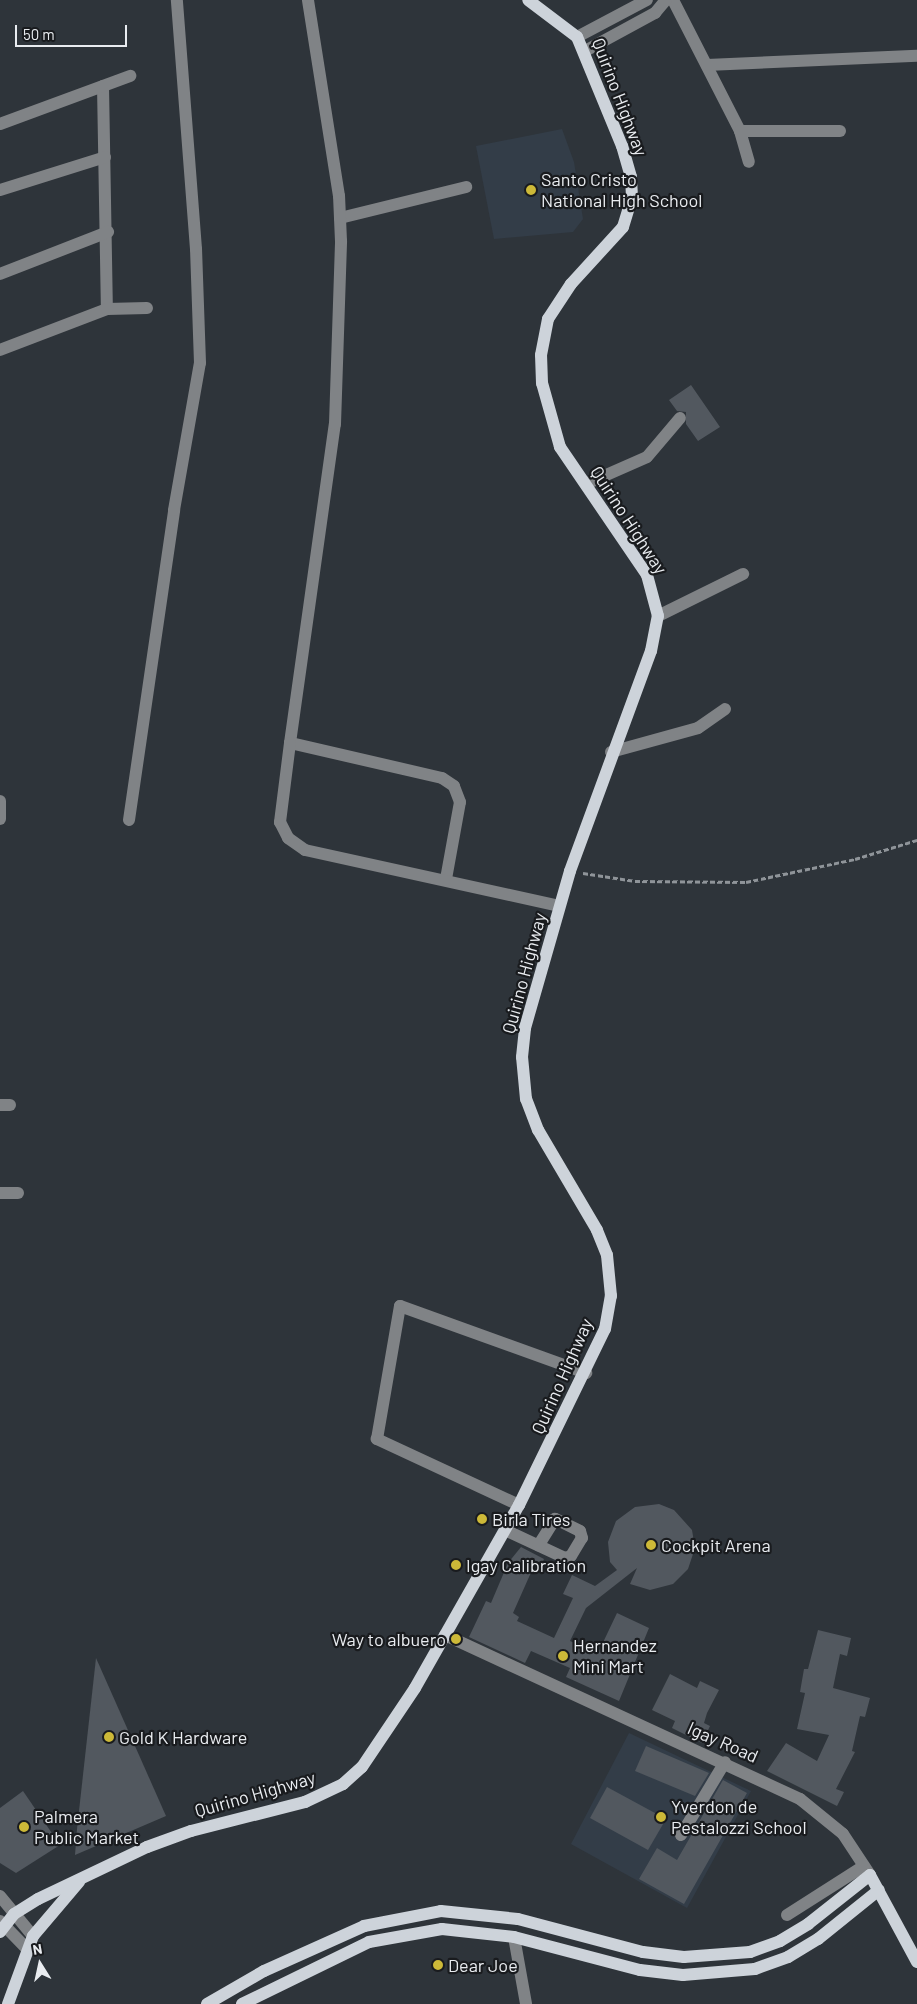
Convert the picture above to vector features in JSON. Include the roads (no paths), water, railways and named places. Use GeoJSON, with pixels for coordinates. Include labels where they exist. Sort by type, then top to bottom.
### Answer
{"type":"FeatureCollection","features":[{"type":"Feature","properties":{"kind":"main road","name":"Quirino Highway"},"geometry":{"type":"LineString","coordinates":[[1,1926],[14,1914],[80,1880],[182,1834],[305,1802],[343,1784],[384,1739],[445,1635],[519,1505],[586,1373],[606,1329],[611,1296],[607,1255],[597,1230],[538,1130],[522,1079],[525,1028],[570,871],[611,752],[650,651],[658,616],[647,575],[588,483],[570,462],[553,430],[542,383],[541,355],[548,319],[571,284],[623,227],[632,197],[631,177],[622,146],[585,51],[577,37],[528,0]]}},
{"type":"Feature","properties":{"kind":"main road","name":"Igay Road"},"geometry":{"type":"LineString","coordinates":[[867,1870],[917,1962]]}},
{"type":"Feature","properties":{"kind":"main road"},"geometry":{"type":"LineString","coordinates":[[207,2004],[264,1971],[364,1926],[442,1911],[518,1920],[643,1952],[719,1957],[750,1952],[780,1941],[867,1870]]}},
{"type":"Feature","properties":{"kind":"main road","name":"Quirino Highway"},"geometry":{"type":"LineString","coordinates":[[8,2004],[33,1936],[80,1880]]}},
{"type":"Feature","properties":{"kind":"main road"},"geometry":{"type":"LineString","coordinates":[[242,2004],[345,1953],[406,1933],[466,1930],[514,1937],[640,1970],[720,1975],[755,1969],[788,1957],[879,1890]]}},
{"type":"Feature","properties":{"kind":"main road"},"geometry":{"type":"LineString","coordinates":[[514,1937],[518,1920]]}},
{"type":"Feature","properties":{"kind":"street"},"geometry":{"type":"LineString","coordinates":[[129,820],[174,510],[200,363],[196,249],[177,0]]}},
{"type":"Feature","properties":{"kind":"street"},"geometry":{"type":"LineString","coordinates":[[308,0],[340,218],[335,424],[324,481],[280,822],[288,838],[305,850],[446,878],[560,906]]}},
{"type":"Feature","properties":{"kind":"street"},"geometry":{"type":"LineString","coordinates":[[577,37],[647,0]]}},
{"type":"Feature","properties":{"kind":"street"},"geometry":{"type":"LineString","coordinates":[[585,51],[655,13],[666,0]]}},
{"type":"Feature","properties":{"kind":"street"},"geometry":{"type":"LineString","coordinates":[[673,0],[740,131],[749,162]]}},
{"type":"Feature","properties":{"kind":"street"},"geometry":{"type":"LineString","coordinates":[[707,65],[917,56]]}},
{"type":"Feature","properties":{"kind":"street"},"geometry":{"type":"LineString","coordinates":[[0,124],[130,76]]}},
{"type":"Feature","properties":{"kind":"street"},"geometry":{"type":"LineString","coordinates":[[103,86],[108,232],[107,309]]}},
{"type":"Feature","properties":{"kind":"street"},"geometry":{"type":"LineString","coordinates":[[740,131],[840,131]]}},
{"type":"Feature","properties":{"kind":"street"},"geometry":{"type":"LineString","coordinates":[[0,190],[105,157]]}},
{"type":"Feature","properties":{"kind":"street"},"geometry":{"type":"LineString","coordinates":[[340,218],[466,187]]}},
{"type":"Feature","properties":{"kind":"street"},"geometry":{"type":"LineString","coordinates":[[0,274],[108,232]]}},
{"type":"Feature","properties":{"kind":"street"},"geometry":{"type":"LineString","coordinates":[[0,350],[107,309],[147,308]]}},
{"type":"Feature","properties":{"kind":"street"},"geometry":{"type":"LineString","coordinates":[[588,483],[647,457],[680,418]]}},
{"type":"Feature","properties":{"kind":"street"},"geometry":{"type":"LineString","coordinates":[[658,616],[743,574]]}},
{"type":"Feature","properties":{"kind":"street"},"geometry":{"type":"LineString","coordinates":[[611,752],[698,728],[725,709]]}},
{"type":"Feature","properties":{"kind":"street"},"geometry":{"type":"LineString","coordinates":[[290,743],[442,778],[454,786],[460,802],[446,878]]}},
{"type":"Feature","properties":{"kind":"street"},"geometry":{"type":"LineString","coordinates":[[0,801],[0,819]]}},
{"type":"Feature","properties":{"kind":"street"},"geometry":{"type":"LineString","coordinates":[[0,1193],[18,1193]]}},
{"type":"Feature","properties":{"kind":"street"},"geometry":{"type":"LineString","coordinates":[[519,1505],[377,1439],[400,1306],[586,1373]]}},
{"type":"Feature","properties":{"kind":"street"},"geometry":{"type":"LineString","coordinates":[[505,1530],[539,1545]]}},
{"type":"Feature","properties":{"kind":"street","name":"Igay Road"},"geometry":{"type":"LineString","coordinates":[[445,1635],[725,1762],[800,1799],[823,1815],[867,1870]]}},
{"type":"Feature","properties":{"kind":"street"},"geometry":{"type":"LineString","coordinates":[[681,1835],[725,1762]]}},
{"type":"Feature","properties":{"kind":"street"},"geometry":{"type":"LineString","coordinates":[[788,1915],[867,1870]]}},
{"type":"Feature","properties":{"kind":"street"},"geometry":{"type":"LineString","coordinates":[[0,1896],[33,1936]]}},
{"type":"Feature","properties":{"kind":"street"},"geometry":{"type":"LineString","coordinates":[[1,1926],[28,1950]]}},
{"type":"Feature","properties":{"kind":"street"},"geometry":{"type":"LineString","coordinates":[[514,1937],[526,2004]]}},
{"type":"Feature","properties":{"kind":"place","name":"Santo Cristo National High School"},"geometry":{"type":"Point","coordinates":[531,190]}},
{"type":"Feature","properties":{"kind":"place","name":"Birla Tires"},"geometry":{"type":"Point","coordinates":[482,1519]}},
{"type":"Feature","properties":{"kind":"place","name":"Cockpit Arena"},"geometry":{"type":"Point","coordinates":[651,1545]}},
{"type":"Feature","properties":{"kind":"place","name":"Igay Calibration"},"geometry":{"type":"Point","coordinates":[456,1565]}},
{"type":"Feature","properties":{"kind":"place","name":"Way to albuero"},"geometry":{"type":"Point","coordinates":[456,1639]}},
{"type":"Feature","properties":{"kind":"place","name":"Hernandez Mini Mart"},"geometry":{"type":"Point","coordinates":[563,1656]}},
{"type":"Feature","properties":{"kind":"place","name":"Gold K Hardware"},"geometry":{"type":"Point","coordinates":[109,1737]}},
{"type":"Feature","properties":{"kind":"place","name":"Yverdon de Pestalozzi School"},"geometry":{"type":"Point","coordinates":[661,1817]}},
{"type":"Feature","properties":{"kind":"place","name":"Palmera Public Market"},"geometry":{"type":"Point","coordinates":[24,1827]}},
{"type":"Feature","properties":{"kind":"place","name":"Dear Joe"},"geometry":{"type":"Point","coordinates":[438,1965]}}]}
